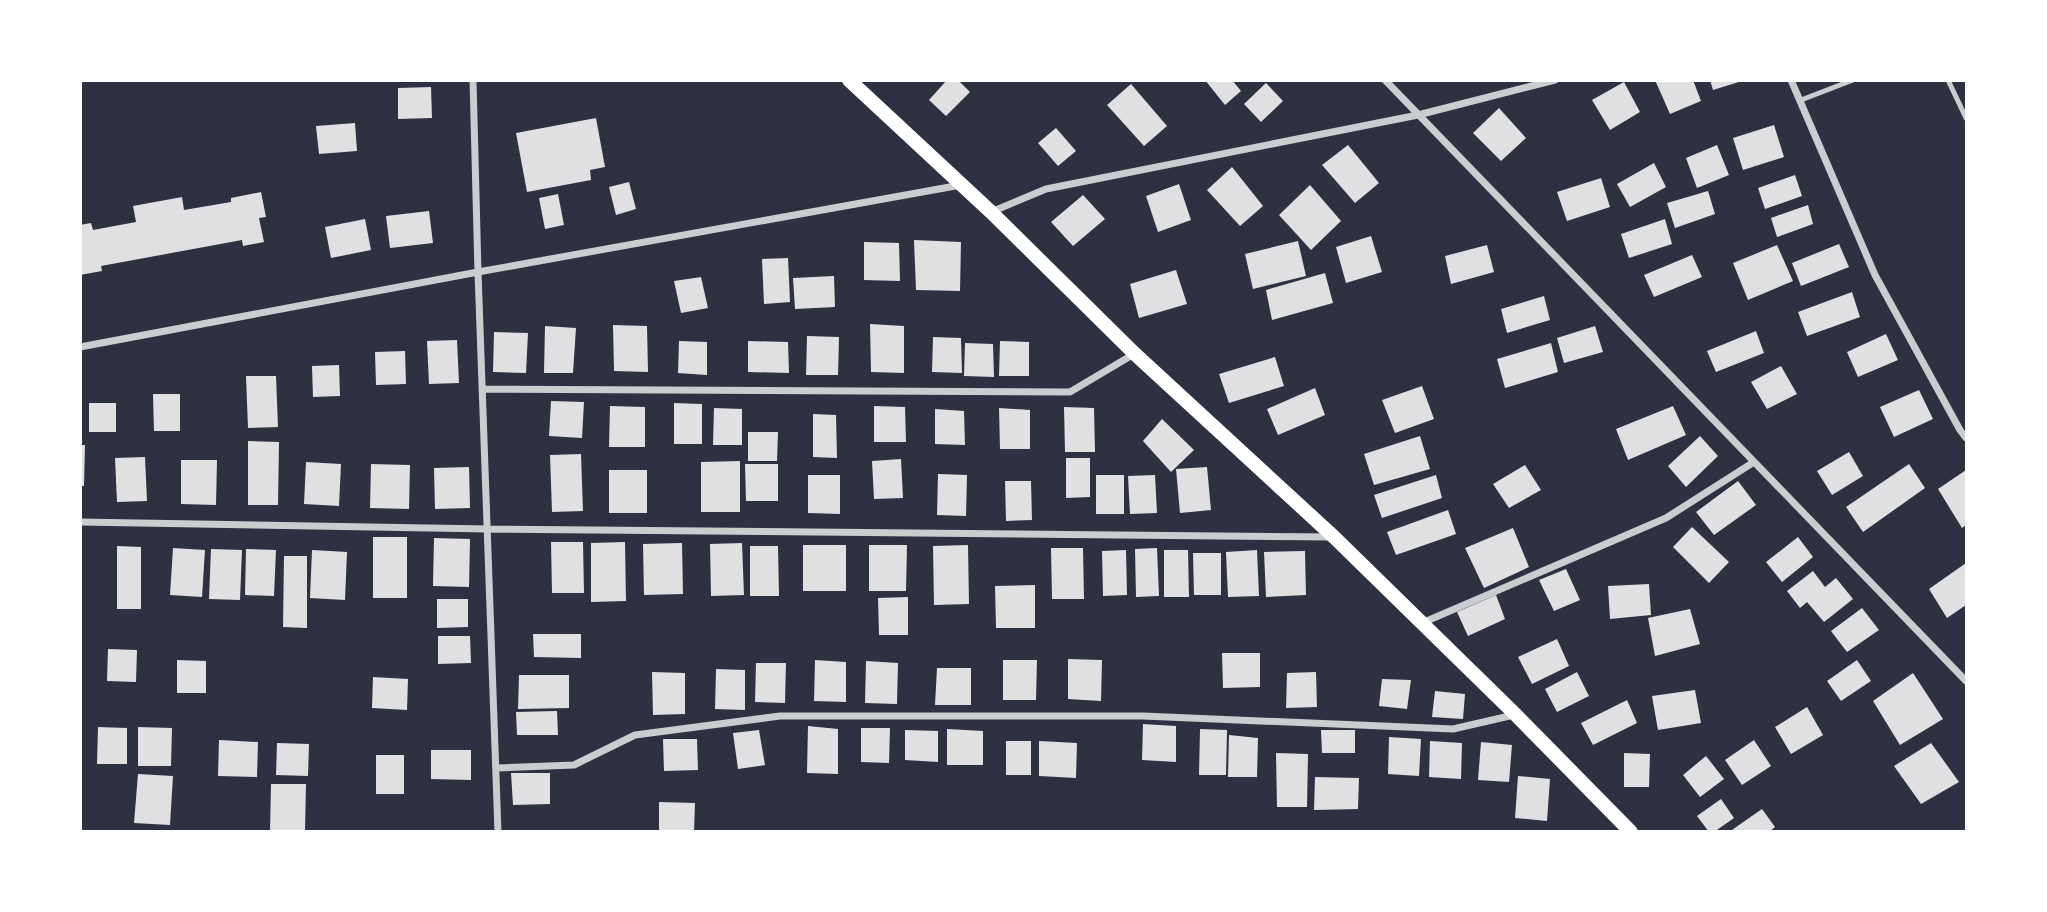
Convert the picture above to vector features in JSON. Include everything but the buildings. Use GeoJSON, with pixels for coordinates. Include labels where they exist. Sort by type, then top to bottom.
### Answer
{"type":"FeatureCollection","features":[{"type":"Feature","properties":{"kind":"main road"},"geometry":{"type":"LineString","coordinates":[[849,80],[991,212],[1135,354],[1334,537],[1631,831]]}},
{"type":"Feature","properties":{"kind":"street"},"geometry":{"type":"LineString","coordinates":[[473,80],[498,831]]}},
{"type":"Feature","properties":{"kind":"street"},"geometry":{"type":"LineString","coordinates":[[1385,80],[1966,681]]}},
{"type":"Feature","properties":{"kind":"street"},"geometry":{"type":"LineString","coordinates":[[991,212],[1046,189],[1418,115],[1555,80]]}},
{"type":"Feature","properties":{"kind":"street"},"geometry":{"type":"LineString","coordinates":[[1791,80],[1875,275],[1959,430],[1966,438]]}},
{"type":"Feature","properties":{"kind":"street"},"geometry":{"type":"LineString","coordinates":[[80,347],[961,185]]}},
{"type":"Feature","properties":{"kind":"street"},"geometry":{"type":"LineString","coordinates":[[482,389],[1070,391],[1135,354]]}},
{"type":"Feature","properties":{"kind":"street"},"geometry":{"type":"LineString","coordinates":[[1422,623],[1666,518],[1754,462]]}},
{"type":"Feature","properties":{"kind":"street"},"geometry":{"type":"LineString","coordinates":[[80,522],[487,529],[1334,537]]}},
{"type":"Feature","properties":{"kind":"street"},"geometry":{"type":"LineString","coordinates":[[496,768],[574,765],[635,735],[780,716],[1143,716],[1453,729],[1515,714]]}},
{"type":"Feature","properties":{"kind":"lane"},"geometry":{"type":"LineString","coordinates":[[1801,100],[1853,80]]}},
{"type":"Feature","properties":{"kind":"lane"},"geometry":{"type":"LineString","coordinates":[[1948,80],[1966,118]]}}]}
